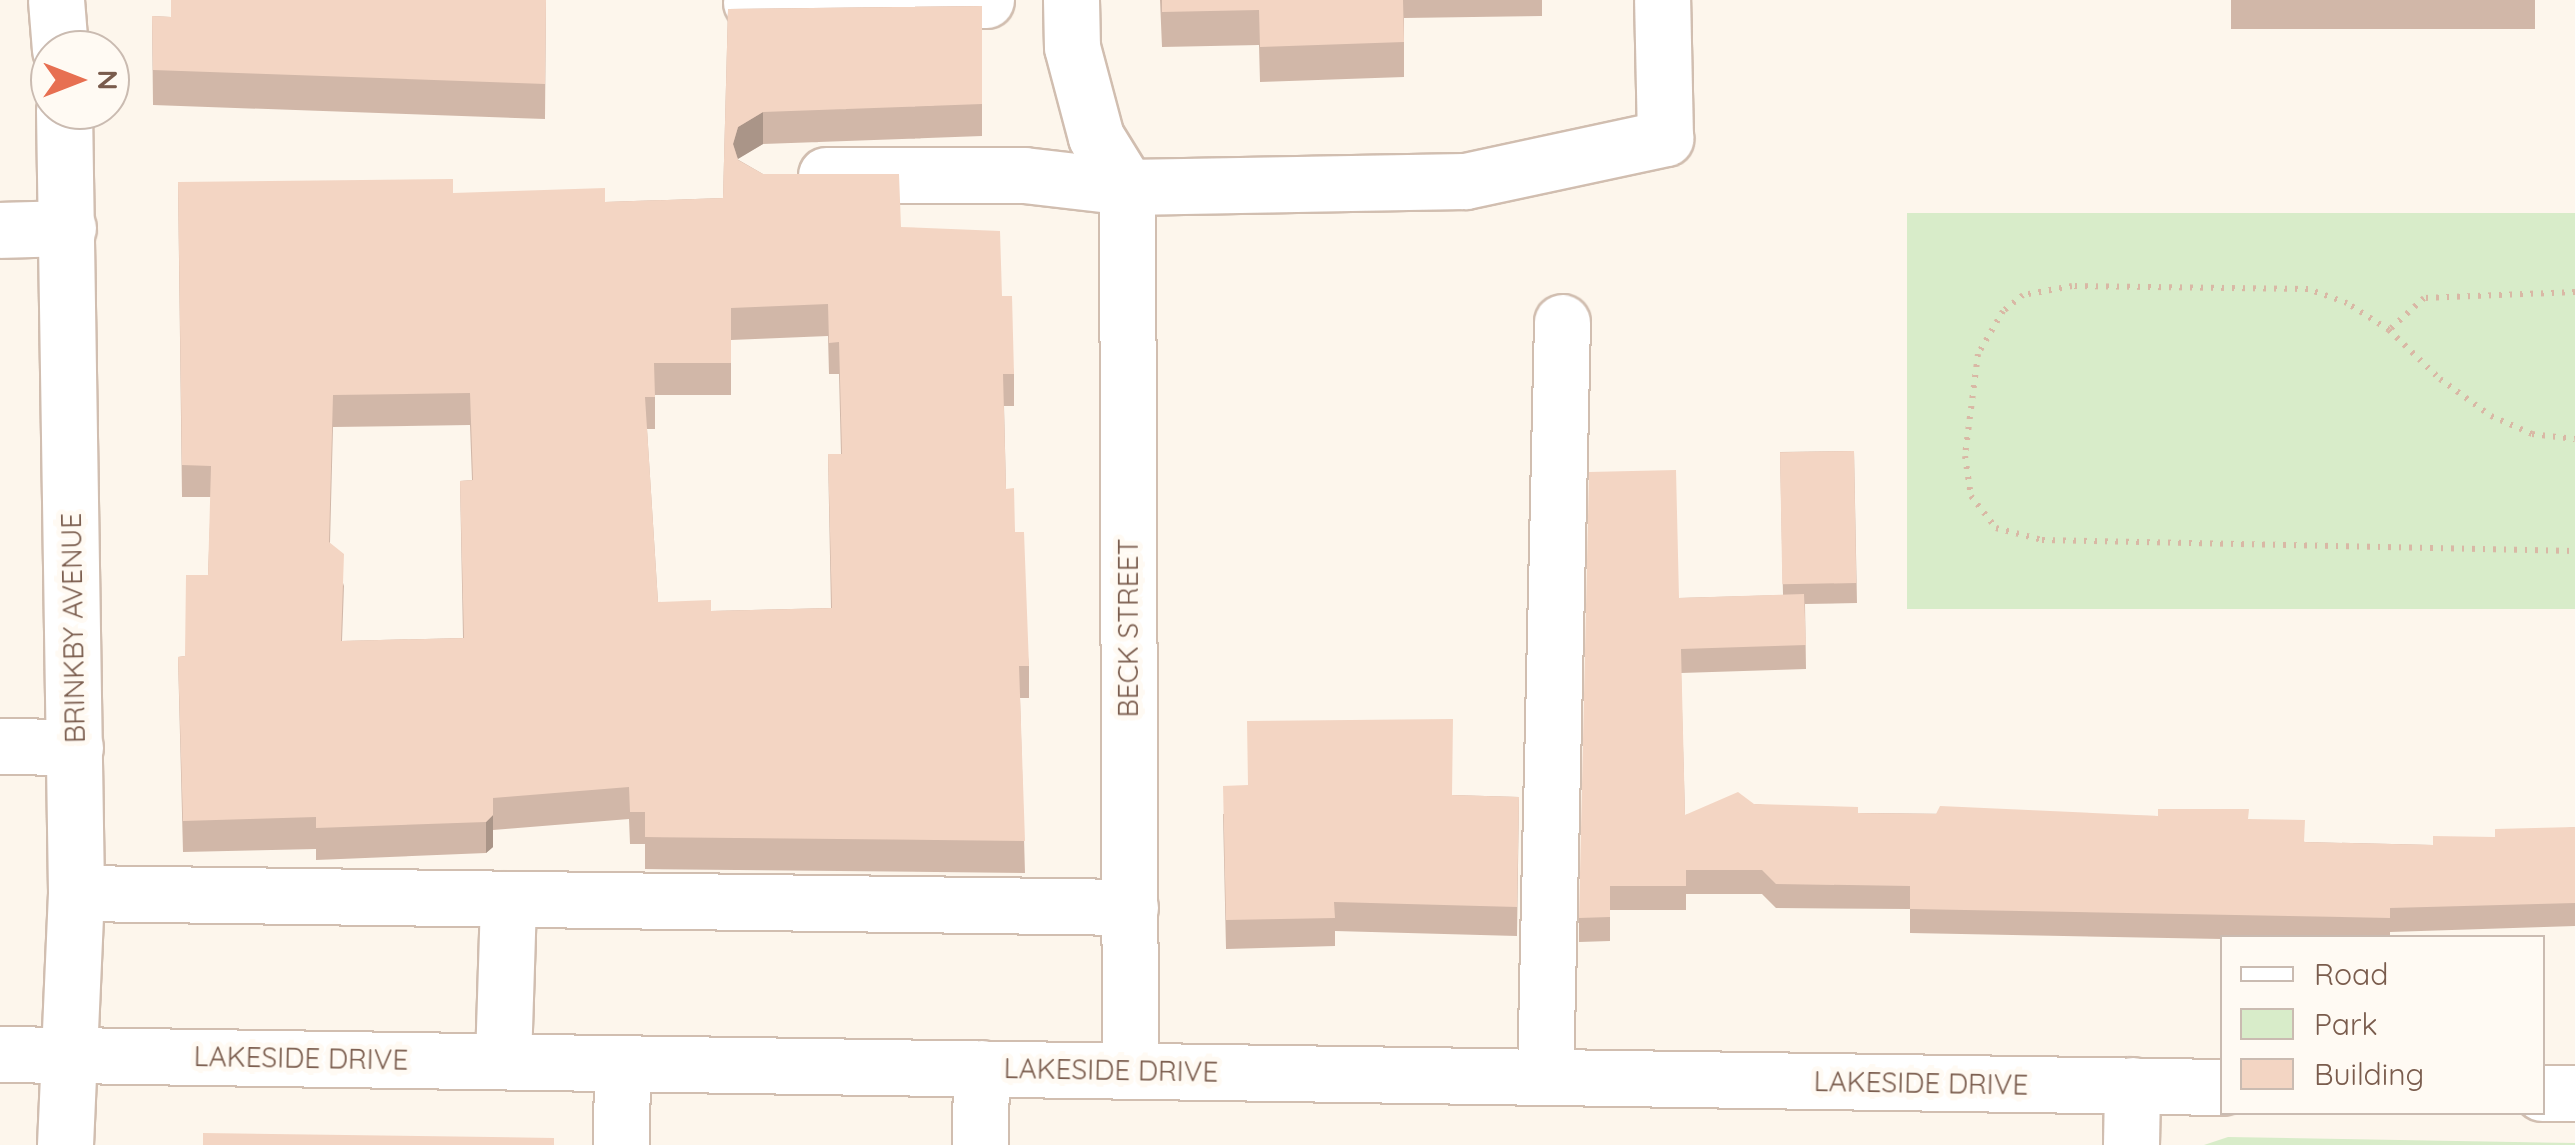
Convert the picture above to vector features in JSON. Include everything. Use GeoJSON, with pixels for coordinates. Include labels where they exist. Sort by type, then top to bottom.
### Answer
{"type":"FeatureCollection","features":[{"type":"Feature","properties":{"kind":"street"},"geometry":{"type":"LineString","coordinates":[[56,0],[58,30]]}},
{"type":"Feature","properties":{"kind":"street"},"geometry":{"type":"LineString","coordinates":[[751,2],[986,0]]}},
{"type":"Feature","properties":{"kind":"street"},"geometry":{"type":"LineString","coordinates":[[1071,0],[1072,47],[1096,136],[1127,186]]}},
{"type":"Feature","properties":{"kind":"street"},"geometry":{"type":"LineString","coordinates":[[784,175],[1024,176],[1127,186],[1464,180],[1665,138],[1662,0]]}},
{"type":"Feature","properties":{"kind":"street","name":"BRINKBY AVENUE"},"geometry":{"type":"LineString","coordinates":[[65,130],[76,894],[66,1145]]}},
{"type":"Feature","properties":{"kind":"street","name":"BECK STREET"},"geometry":{"type":"LineString","coordinates":[[1127,186],[1130,1070]]}},
{"type":"Feature","properties":{"kind":"street"},"geometry":{"type":"LineString","coordinates":[[0,230],[68,228]]}},
{"type":"Feature","properties":{"kind":"street"},"geometry":{"type":"LineString","coordinates":[[1546,1077],[1562,322]]}},
{"type":"Feature","properties":{"kind":"street"},"geometry":{"type":"LineString","coordinates":[[0,746],[75,746]]}},
{"type":"Feature","properties":{"kind":"street"},"geometry":{"type":"LineString","coordinates":[[76,894],[1130,907]]}},
{"type":"Feature","properties":{"kind":"street"},"geometry":{"type":"LineString","coordinates":[[503,1061],[508,899]]}},
{"type":"Feature","properties":{"kind":"street","name":"LAKESIDE DRIVE"},"geometry":{"type":"LineString","coordinates":[[0,1054],[2220,1087]]}},
{"type":"Feature","properties":{"kind":"street"},"geometry":{"type":"LineString","coordinates":[[621,1145],[622,1063]]}},
{"type":"Feature","properties":{"kind":"street"},"geometry":{"type":"LineString","coordinates":[[980,1145],[982,1068]]}},
{"type":"Feature","properties":{"kind":"street"},"geometry":{"type":"LineString","coordinates":[[2131,1145],[2132,1085]]}},
{"type":"Feature","properties":{"kind":"street"},"geometry":{"type":"LineString","coordinates":[[2545,1093],[2575,1093]]}},
{"type":"Feature","properties":{"kind":"path"},"geometry":{"type":"LineString","coordinates":[[2575,439],[2532,434],[2492,416],[2440,379],[2390,330],[2308,289],[2072,286],[2023,296],[2002,311],[1978,354],[1966,433],[1971,496],[1996,528],[2042,540],[2575,551]]}},
{"type":"Feature","properties":{"kind":"path"},"geometry":{"type":"LineString","coordinates":[[2390,330],[2424,298],[2575,292]]}},
{"type":"Feature","properties":{"kind":"green space"},"geometry":{"type":"Polygon","coordinates":[[[1907,213],[2575,213],[2575,609],[1907,609],[1907,213]]]}},
{"type":"Feature","properties":{"kind":"green space"},"geometry":{"type":"Polygon","coordinates":[[[2228,1137],[2575,1143],[2575,1145],[2204,1145],[2228,1137]]]}},
{"type":"Feature","properties":{"kind":"building"},"geometry":{"type":"Polygon","coordinates":[[[171,0],[546,0],[545,84],[153,70],[152,16],[171,17],[171,0]]]}},
{"type":"Feature","properties":{"kind":"building"},"geometry":{"type":"Polygon","coordinates":[[[1162,0],[1403,0],[1404,42],[1260,47],[1259,10],[1162,12],[1162,0]]]}},
{"type":"Feature","properties":{"kind":"building"},"geometry":{"type":"Polygon","coordinates":[[[982,6],[982,104],[763,112],[738,127],[733,144],[738,160],[763,174],[899,174],[901,227],[1000,231],[1002,296],[1012,296],[1014,374],[1003,374],[1006,489],[1014,488],[1015,532],[1024,532],[1029,666],[1019,666],[1025,841],[645,837],[645,812],[630,812],[629,787],[493,798],[493,815],[486,822],[316,828],[316,817],[183,821],[178,657],[185,656],[186,575],[208,575],[211,466],[182,465],[178,182],[453,179],[453,193],[605,188],[605,202],[723,198],[728,9],[982,6]],[[828,304],[731,308],[731,363],[654,363],[655,397],[645,397],[658,602],[711,600],[711,611],[832,608],[828,454],[842,454],[839,342],[829,343],[828,304]],[[470,393],[333,395],[329,542],[344,554],[341,641],[464,638],[460,481],[473,480],[470,393]]]}},
{"type":"Feature","properties":{"kind":"building"},"geometry":{"type":"Polygon","coordinates":[[[1854,451],[1856,583],[1782,584],[1780,452],[1854,451]]]}},
{"type":"Feature","properties":{"kind":"building"},"geometry":{"type":"Polygon","coordinates":[[[1676,470],[1679,598],[1804,594],[1806,645],[1681,649],[1685,815],[1738,792],[1754,804],[1858,807],[1858,813],[1936,814],[1940,806],[2158,816],[2158,809],[2249,809],[2248,819],[2305,820],[2304,842],[2433,845],[2433,836],[2495,837],[2495,829],[2575,827],[2575,903],[2390,908],[2390,918],[1910,909],[1910,886],[1776,884],[1762,870],[1686,870],[1686,886],[1610,886],[1610,917],[1579,918],[1589,472],[1676,470]]]}},
{"type":"Feature","properties":{"kind":"building"},"geometry":{"type":"Polygon","coordinates":[[[1453,719],[1452,795],[1519,797],[1517,907],[1334,902],[1335,918],[1226,920],[1223,786],[1248,785],[1247,721],[1453,719]]]}},
{"type":"Feature","properties":{"kind":"building"},"geometry":{"type":"Polygon","coordinates":[[[203,1133],[554,1138],[554,1145],[203,1145],[203,1133]]]}}]}
